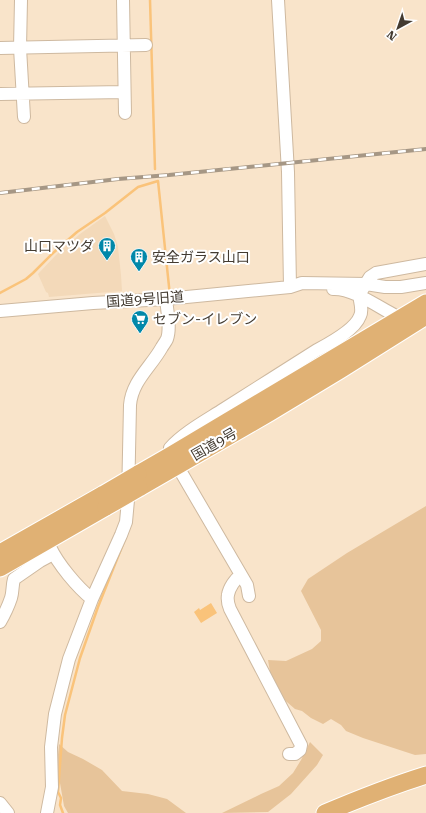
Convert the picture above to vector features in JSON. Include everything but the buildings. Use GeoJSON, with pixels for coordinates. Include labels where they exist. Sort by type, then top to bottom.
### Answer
{"type":"FeatureCollection","features":[{"type":"Feature","properties":{"kind":"highway","name":"国道9号"},"geometry":{"type":"LineString","coordinates":[[174,461],[426,303]]}},
{"type":"Feature","properties":{"kind":"highway","name":"国道9号"},"geometry":{"type":"LineString","coordinates":[[0,553],[105,500],[308,389],[426,316]]}},
{"type":"Feature","properties":{"kind":"highway","name":"国道9号"},"geometry":{"type":"LineString","coordinates":[[0,568],[50,548],[105,500]]}},
{"type":"Feature","properties":{"kind":"highway"},"geometry":{"type":"LineString","coordinates":[[325,813],[405,781],[426,775]]}},
{"type":"Feature","properties":{"kind":"highway"},"geometry":{"type":"LineString","coordinates":[[344,813],[385,795],[426,781]]}},
{"type":"Feature","properties":{"kind":"street"},"geometry":{"type":"LineString","coordinates":[[21,0],[20,48],[24,117]]}},
{"type":"Feature","properties":{"kind":"street"},"geometry":{"type":"LineString","coordinates":[[123,0],[125,113]]}},
{"type":"Feature","properties":{"kind":"street"},"geometry":{"type":"LineString","coordinates":[[278,0],[288,172],[290,287]]}},
{"type":"Feature","properties":{"kind":"street"},"geometry":{"type":"LineString","coordinates":[[0,48],[146,45]]}},
{"type":"Feature","properties":{"kind":"street"},"geometry":{"type":"LineString","coordinates":[[0,94],[124,92]]}},
{"type":"Feature","properties":{"kind":"street"},"geometry":{"type":"LineString","coordinates":[[249,596],[247,585],[174,461],[170,448],[176,441],[205,421],[352,327],[360,317],[362,310],[359,296],[370,277],[376,273],[426,264]]}},
{"type":"Feature","properties":{"kind":"street","name":"国道9号旧道"},"geometry":{"type":"LineString","coordinates":[[0,311],[93,303],[166,299],[290,287],[302,283],[366,284],[393,287],[426,283]]}},
{"type":"Feature","properties":{"kind":"street","name":"国道9号旧道"},"geometry":{"type":"LineString","coordinates":[[290,287],[302,290],[338,289],[359,296],[394,315]]}},
{"type":"Feature","properties":{"kind":"street"},"geometry":{"type":"LineString","coordinates":[[47,813],[52,787],[51,746],[55,714],[69,659],[92,599],[126,522],[131,396],[135,386],[158,355],[167,338],[168,330],[166,299]]}},
{"type":"Feature","properties":{"kind":"street"},"geometry":{"type":"LineString","coordinates":[[0,622],[10,599],[14,579],[40,561],[50,548],[83,592],[92,599]]}},
{"type":"Feature","properties":{"kind":"street"},"geometry":{"type":"LineString","coordinates":[[241,575],[237,578],[228,595],[228,602],[230,609],[301,745],[300,750],[295,754],[289,754]]}},
{"type":"Feature","properties":{"kind":"street"},"geometry":{"type":"LineString","coordinates":[[0,802],[8,813]]}},
{"type":"Feature","properties":{"kind":"shaded area"},"geometry":{"type":"Polygon","coordinates":[[[105,216],[114,234],[118,247],[122,291],[49,297],[38,274],[56,255],[80,234],[105,216]]]}},
{"type":"Feature","properties":{"kind":"shaded area"},"geometry":{"type":"Polygon","coordinates":[[[426,506],[426,754],[415,755],[346,731],[341,725],[331,719],[323,724],[311,718],[302,711],[295,709],[273,690],[268,660],[286,661],[312,649],[321,641],[321,630],[301,591],[308,579],[347,553],[426,506]]]}},
{"type":"Feature","properties":{"kind":"shaded area"},"geometry":{"type":"Polygon","coordinates":[[[211,603],[217,613],[201,623],[194,612],[211,603]]]}},
{"type":"Feature","properties":{"kind":"shaded area"},"geometry":{"type":"Polygon","coordinates":[[[310,742],[323,755],[317,765],[291,794],[268,812],[222,813],[279,786],[293,773],[310,742]]]}},
{"type":"Feature","properties":{"kind":"shaded area"},"geometry":{"type":"Polygon","coordinates":[[[59,744],[68,752],[102,770],[122,791],[148,794],[167,799],[186,813],[68,813],[64,806],[57,766],[59,744]]]}},
{"type":"Feature","properties":{"kind":"waterway"},"geometry":{"type":"LineString","coordinates":[[150,0],[155,169]]}},
{"type":"Feature","properties":{"kind":"waterway"},"geometry":{"type":"LineString","coordinates":[[0,293],[26,279],[77,232],[105,213],[138,187],[158,181],[170,296]]}},
{"type":"Feature","properties":{"kind":"waterway"},"geometry":{"type":"LineString","coordinates":[[63,813],[60,805],[61,798],[58,792],[65,715],[80,658],[98,607],[125,539]]}},
{"type":"Feature","properties":{"kind":"railway"},"geometry":{"type":"LineString","coordinates":[[0,193],[118,179],[426,149]]}},
{"type":"Feature","properties":{"kind":"place","name":"山口マツダ"},"geometry":{"type":"Point","coordinates":[107,261]}},
{"type":"Feature","properties":{"kind":"place","name":"安全ガラス山口"},"geometry":{"type":"Point","coordinates":[139,272]}},
{"type":"Feature","properties":{"kind":"place","name":"セブン-イレブン"},"geometry":{"type":"Point","coordinates":[140,334]}}]}
